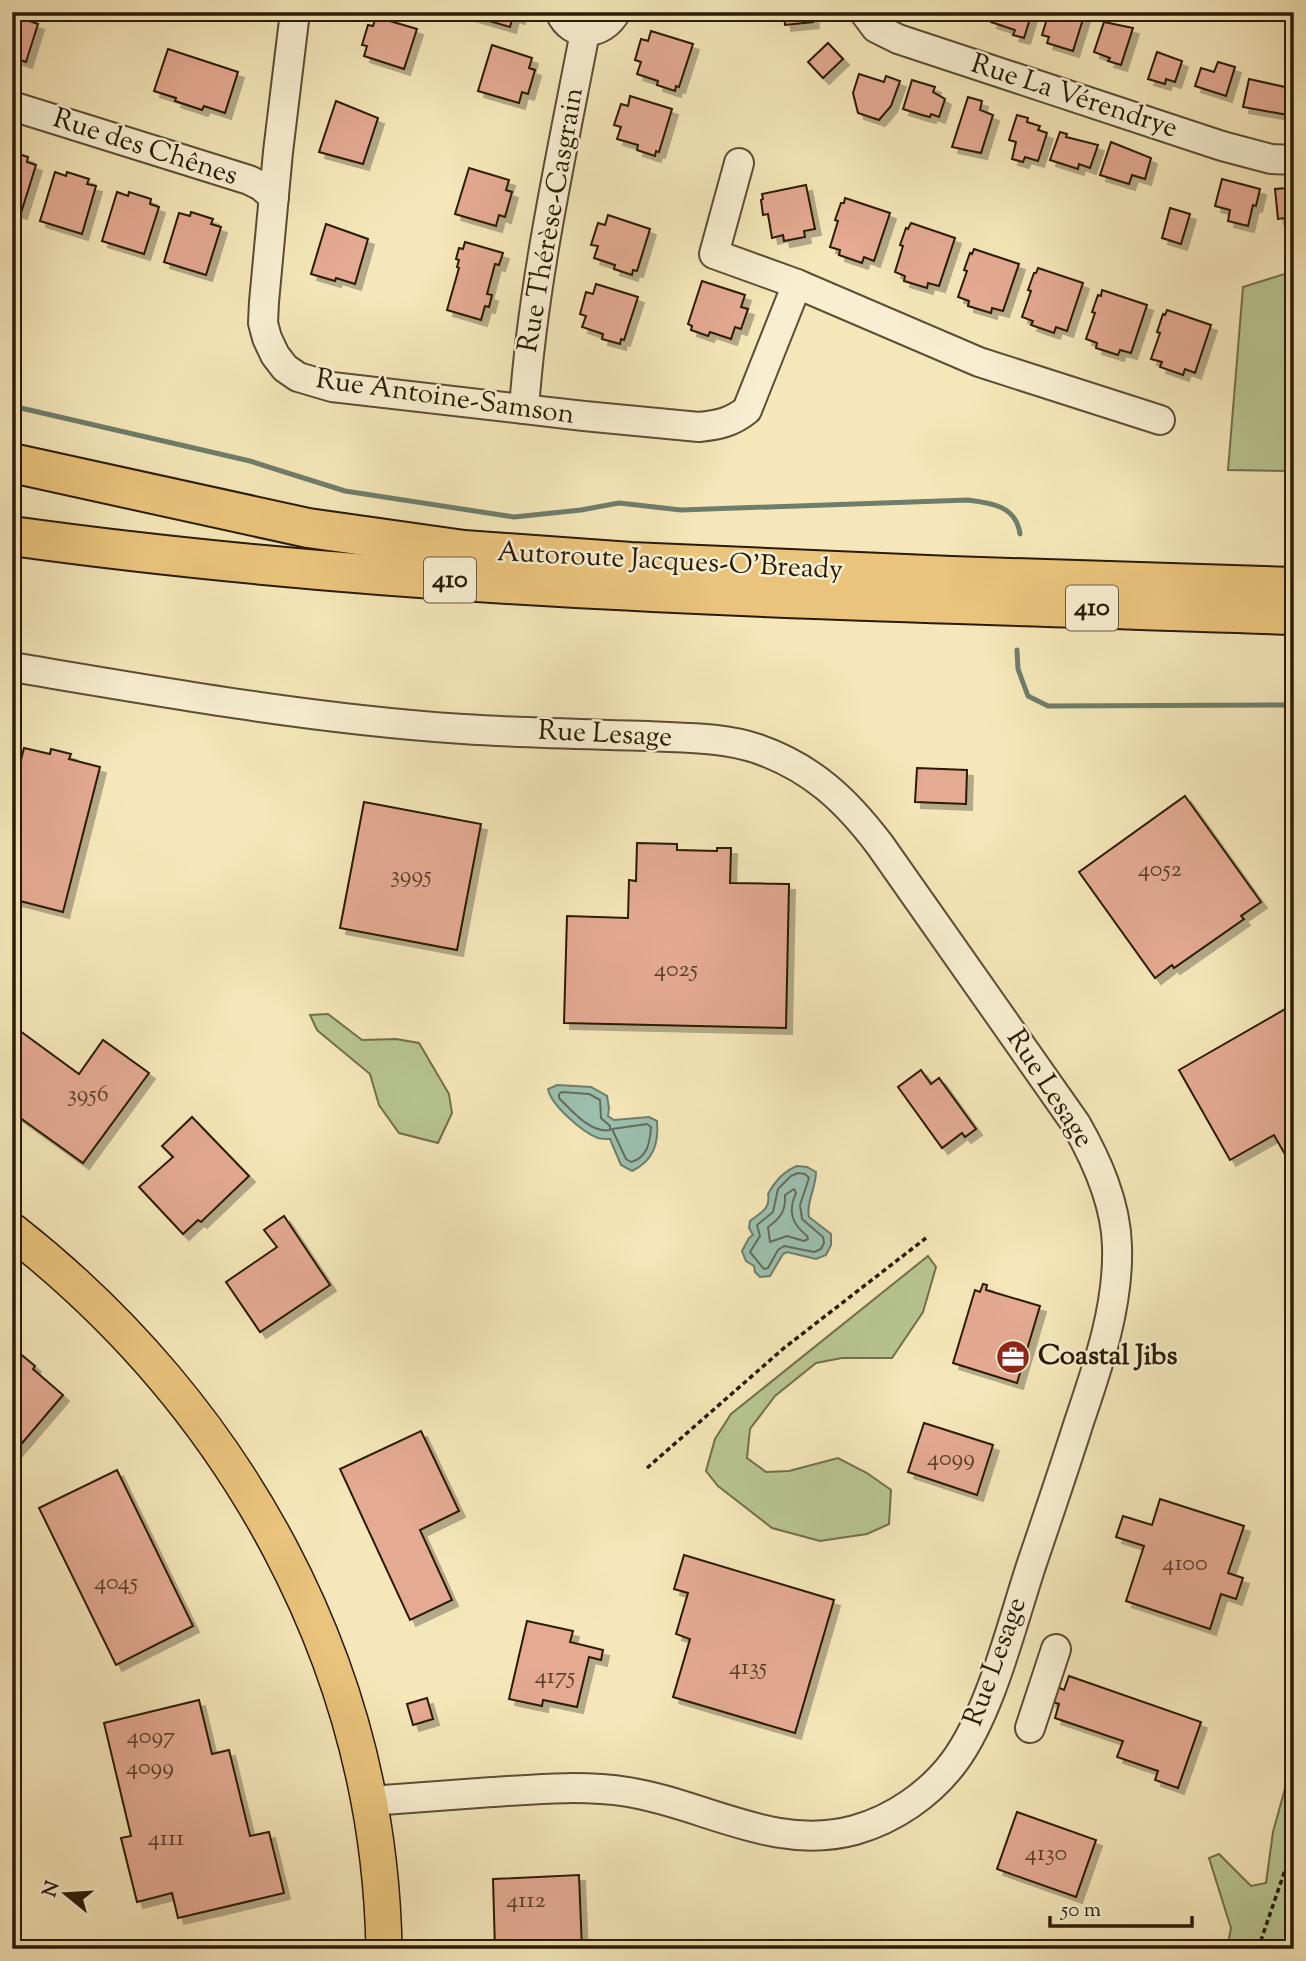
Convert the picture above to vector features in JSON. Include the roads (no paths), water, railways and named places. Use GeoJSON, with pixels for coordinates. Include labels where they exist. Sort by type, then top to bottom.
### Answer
{"type":"FeatureCollection","features":[{"type":"Feature","properties":{"kind":"highway","name":"Autoroute Jacques-O'Bready"},"geometry":{"type":"LineString","coordinates":[[12,463],[298,526],[464,550],[645,563],[1294,587]]}},
{"type":"Feature","properties":{"kind":"highway","name":"Autoroute Jacques-O'Bready"},"geometry":{"type":"LineString","coordinates":[[12,536],[240,563],[552,587],[1294,615]]}},
{"type":"Feature","properties":{"kind":"main road"},"geometry":{"type":"LineString","coordinates":[[12,1231],[91,1298],[156,1367],[212,1438],[264,1519],[302,1589],[344,1704],[370,1801],[381,1894],[384,1949]]}},
{"type":"Feature","properties":{"kind":"street","name":"Rue Antoine-Samson"},"geometry":{"type":"LineString","coordinates":[[295,12],[263,323],[275,355],[285,368],[298,377],[332,387],[524,410],[699,426],[719,425],[735,420],[747,410],[797,284]]}},
{"type":"Feature","properties":{"kind":"street"},"geometry":{"type":"LineString","coordinates":[[560,12],[568,25],[585,32],[604,27],[616,12]]}},
{"type":"Feature","properties":{"kind":"street","name":"Rue La Vérendrye"},"geometry":{"type":"LineString","coordinates":[[864,12],[876,28],[898,39],[1222,146],[1271,159],[1294,160]]}},
{"type":"Feature","properties":{"kind":"street","name":"Rue Thérèse-Casgrain"},"geometry":{"type":"LineString","coordinates":[[524,410],[539,282],[585,32]]}},
{"type":"Feature","properties":{"kind":"street","name":"Rue des Chênes"},"geometry":{"type":"LineString","coordinates":[[12,106],[248,180],[274,197]]}},
{"type":"Feature","properties":{"kind":"street"},"geometry":{"type":"LineString","coordinates":[[739,163],[714,254],[797,284],[979,362],[1160,420]]}},
{"type":"Feature","properties":{"kind":"street","name":"Rue Lesage"},"geometry":{"type":"LineString","coordinates":[[12,667],[213,700],[338,716],[462,729],[705,739],[755,748],[780,758],[826,785],[845,802],[880,845],[1076,1124],[1098,1167],[1108,1194],[1117,1245],[1116,1276],[1110,1314],[1090,1391],[982,1708],[956,1759],[939,1781],[897,1813],[854,1830],[807,1836],[755,1829],[657,1798],[601,1789],[540,1789],[370,1801]]}},
{"type":"Feature","properties":{"kind":"street"},"geometry":{"type":"LineString","coordinates":[[1030,1728],[1056,1649]]}},
{"type":"Feature","properties":{"kind":"water"},"geometry":{"type":"Polygon","coordinates":[[[557,1085],[591,1087],[607,1096],[608,1116],[614,1120],[649,1117],[657,1121],[656,1144],[650,1157],[632,1171],[621,1165],[610,1139],[598,1138],[584,1130],[555,1103],[548,1089],[557,1085]]]}},
{"type":"Feature","properties":{"kind":"water"},"geometry":{"type":"Polygon","coordinates":[[[797,1166],[816,1172],[809,1217],[831,1234],[831,1245],[826,1255],[816,1259],[787,1252],[783,1254],[770,1276],[760,1277],[754,1266],[746,1261],[742,1251],[753,1235],[749,1228],[750,1221],[767,1207],[768,1194],[777,1181],[797,1166]]]}},
{"type":"Feature","properties":{"kind":"waterway"},"geometry":{"type":"LineString","coordinates":[[12,406],[250,461],[345,491],[514,517],[619,503],[681,510],[968,500],[1002,508],[1014,517],[1020,534]]}},
{"type":"Feature","properties":{"kind":"waterway"},"geometry":{"type":"LineString","coordinates":[[1017,650],[1018,669],[1028,696],[1048,706],[1294,705]]}},
{"type":"Feature","properties":{"kind":"place","name":"Coastal Jibs"},"geometry":{"type":"Point","coordinates":[1013,1357]}}]}
